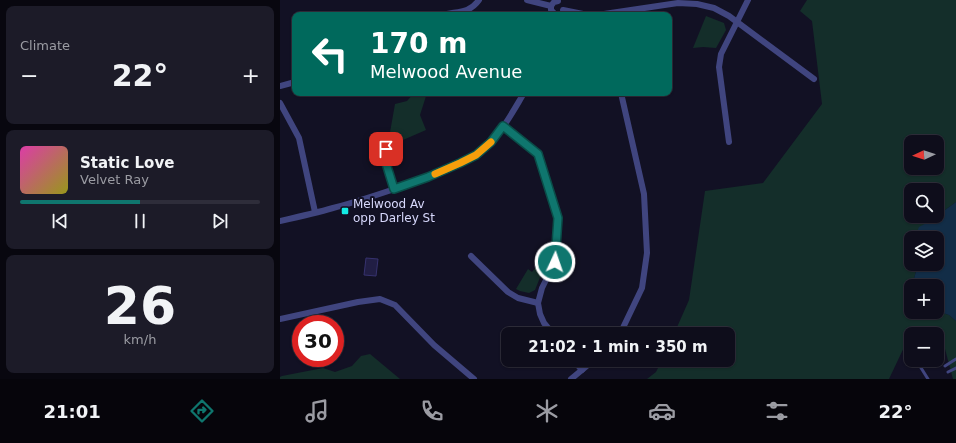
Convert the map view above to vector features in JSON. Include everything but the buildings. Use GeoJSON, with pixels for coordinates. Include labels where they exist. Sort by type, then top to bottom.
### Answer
{"type":"FeatureCollection","features":[{"type":"Feature","properties":{"kind":"street"},"geometry":{"type":"LineString","coordinates":[[462,12],[475,6],[479,0]]}},
{"type":"Feature","properties":{"kind":"street"},"geometry":{"type":"LineString","coordinates":[[528,0],[551,6]]}},
{"type":"Feature","properties":{"kind":"street"},"geometry":{"type":"LineString","coordinates":[[729,142],[719,67],[721,54],[748,0]]}},
{"type":"Feature","properties":{"kind":"street"},"geometry":{"type":"LineString","coordinates":[[551,6],[554,2],[558,1],[562,3],[563,10],[573,12]]}},
{"type":"Feature","properties":{"kind":"street"},"geometry":{"type":"LineString","coordinates":[[613,12],[654,3],[697,4],[714,8],[729,16],[814,79]]}},
{"type":"Feature","properties":{"kind":"street"},"geometry":{"type":"LineString","coordinates":[[551,6],[552,12]]}},
{"type":"Feature","properties":{"kind":"street"},"geometry":{"type":"LineString","coordinates":[[280,86],[292,83]]}},
{"type":"Feature","properties":{"kind":"street"},"geometry":{"type":"LineString","coordinates":[[280,221],[332,208],[394,189],[428,177],[476,155],[491,142],[522,96]]}},
{"type":"Feature","properties":{"kind":"street"},"geometry":{"type":"LineString","coordinates":[[622,96],[644,194],[647,253],[642,288],[623,327]]}},
{"type":"Feature","properties":{"kind":"street"},"geometry":{"type":"LineString","coordinates":[[280,103],[299,138],[315,212]]}},
{"type":"Feature","properties":{"kind":"street"},"geometry":{"type":"LineString","coordinates":[[503,126],[538,154],[558,218],[555,262],[542,288],[538,303],[540,314],[547,327]]}},
{"type":"Feature","properties":{"kind":"street"},"geometry":{"type":"LineString","coordinates":[[386,149],[385,160],[394,189]]}},
{"type":"Feature","properties":{"kind":"street"},"geometry":{"type":"LineString","coordinates":[[471,256],[508,292],[518,298],[538,303]]}},
{"type":"Feature","properties":{"kind":"street"},"geometry":{"type":"LineString","coordinates":[[280,318],[380,299],[395,305],[434,345],[474,379]]}},
{"type":"Feature","properties":{"kind":"street"},"geometry":{"type":"LineString","coordinates":[[579,367],[582,370]]}},
{"type":"Feature","properties":{"kind":"street"},"geometry":{"type":"LineString","coordinates":[[571,379],[586,367]]}},
{"type":"Feature","properties":{"kind":"lane"},"geometry":{"type":"LineString","coordinates":[[945,366],[956,359]]}},
{"type":"Feature","properties":{"kind":"lane"},"geometry":{"type":"LineString","coordinates":[[920,367],[928,379]]}},
{"type":"Feature","properties":{"kind":"lane"},"geometry":{"type":"LineString","coordinates":[[948,372],[956,368]]}},
{"type":"Feature","properties":{"kind":"green space"},"geometry":{"type":"Polygon","coordinates":[[[807,0],[956,0],[956,202],[944,211],[944,183],[904,183],[904,223],[929,223],[920,231],[904,231],[904,271],[916,271],[914,279],[904,279],[904,319],[944,319],[944,313],[949,315],[956,321],[956,379],[953,379],[944,348],[944,327],[904,327],[904,347],[889,379],[647,379],[656,372],[658,367],[735,367],[735,327],[677,327],[689,300],[705,191],[763,183],[822,104],[812,21],[800,11],[807,0]]]}},
{"type":"Feature","properties":{"kind":"green space"},"geometry":{"type":"Polygon","coordinates":[[[706,16],[724,23],[726,30],[716,48],[693,48],[706,16]]]}},
{"type":"Feature","properties":{"kind":"green space"},"geometry":{"type":"Polygon","coordinates":[[[411,96],[426,96],[420,115],[426,130],[396,143],[389,138],[395,104],[407,101],[411,96]]]}},
{"type":"Feature","properties":{"kind":"green space"},"geometry":{"type":"Polygon","coordinates":[[[536,267],[541,275],[535,290],[529,293],[516,289],[528,269],[532,272],[536,267]]]}},
{"type":"Feature","properties":{"kind":"green space"},"geometry":{"type":"Polygon","coordinates":[[[370,354],[400,379],[280,379],[282,376],[323,368],[335,372],[352,366],[361,356],[370,354]]]}},
{"type":"Feature","properties":{"kind":"water"},"geometry":{"type":"Polygon","coordinates":[[[956,202],[956,321],[949,315],[944,313],[944,279],[914,279],[916,271],[944,271],[944,231],[917,231],[919,227],[926,223],[944,223],[944,211],[956,202]]]}},
{"type":"Feature","properties":{"kind":"slow traffic"},"geometry":{"type":"LineString","coordinates":[[435,174],[476,155],[491,142]]}},
{"type":"Feature","properties":{"kind":"place","name":"Melwood Av opp Darley St"},"geometry":{"type":"Point","coordinates":[345,211]}},
{"type":"Feature","properties":{"kind":"route"},"geometry":{"type":"LineString","coordinates":[[386,149],[385,160],[394,189],[428,177],[476,155],[491,142],[503,126],[538,154],[558,218],[555,262]]}}]}
